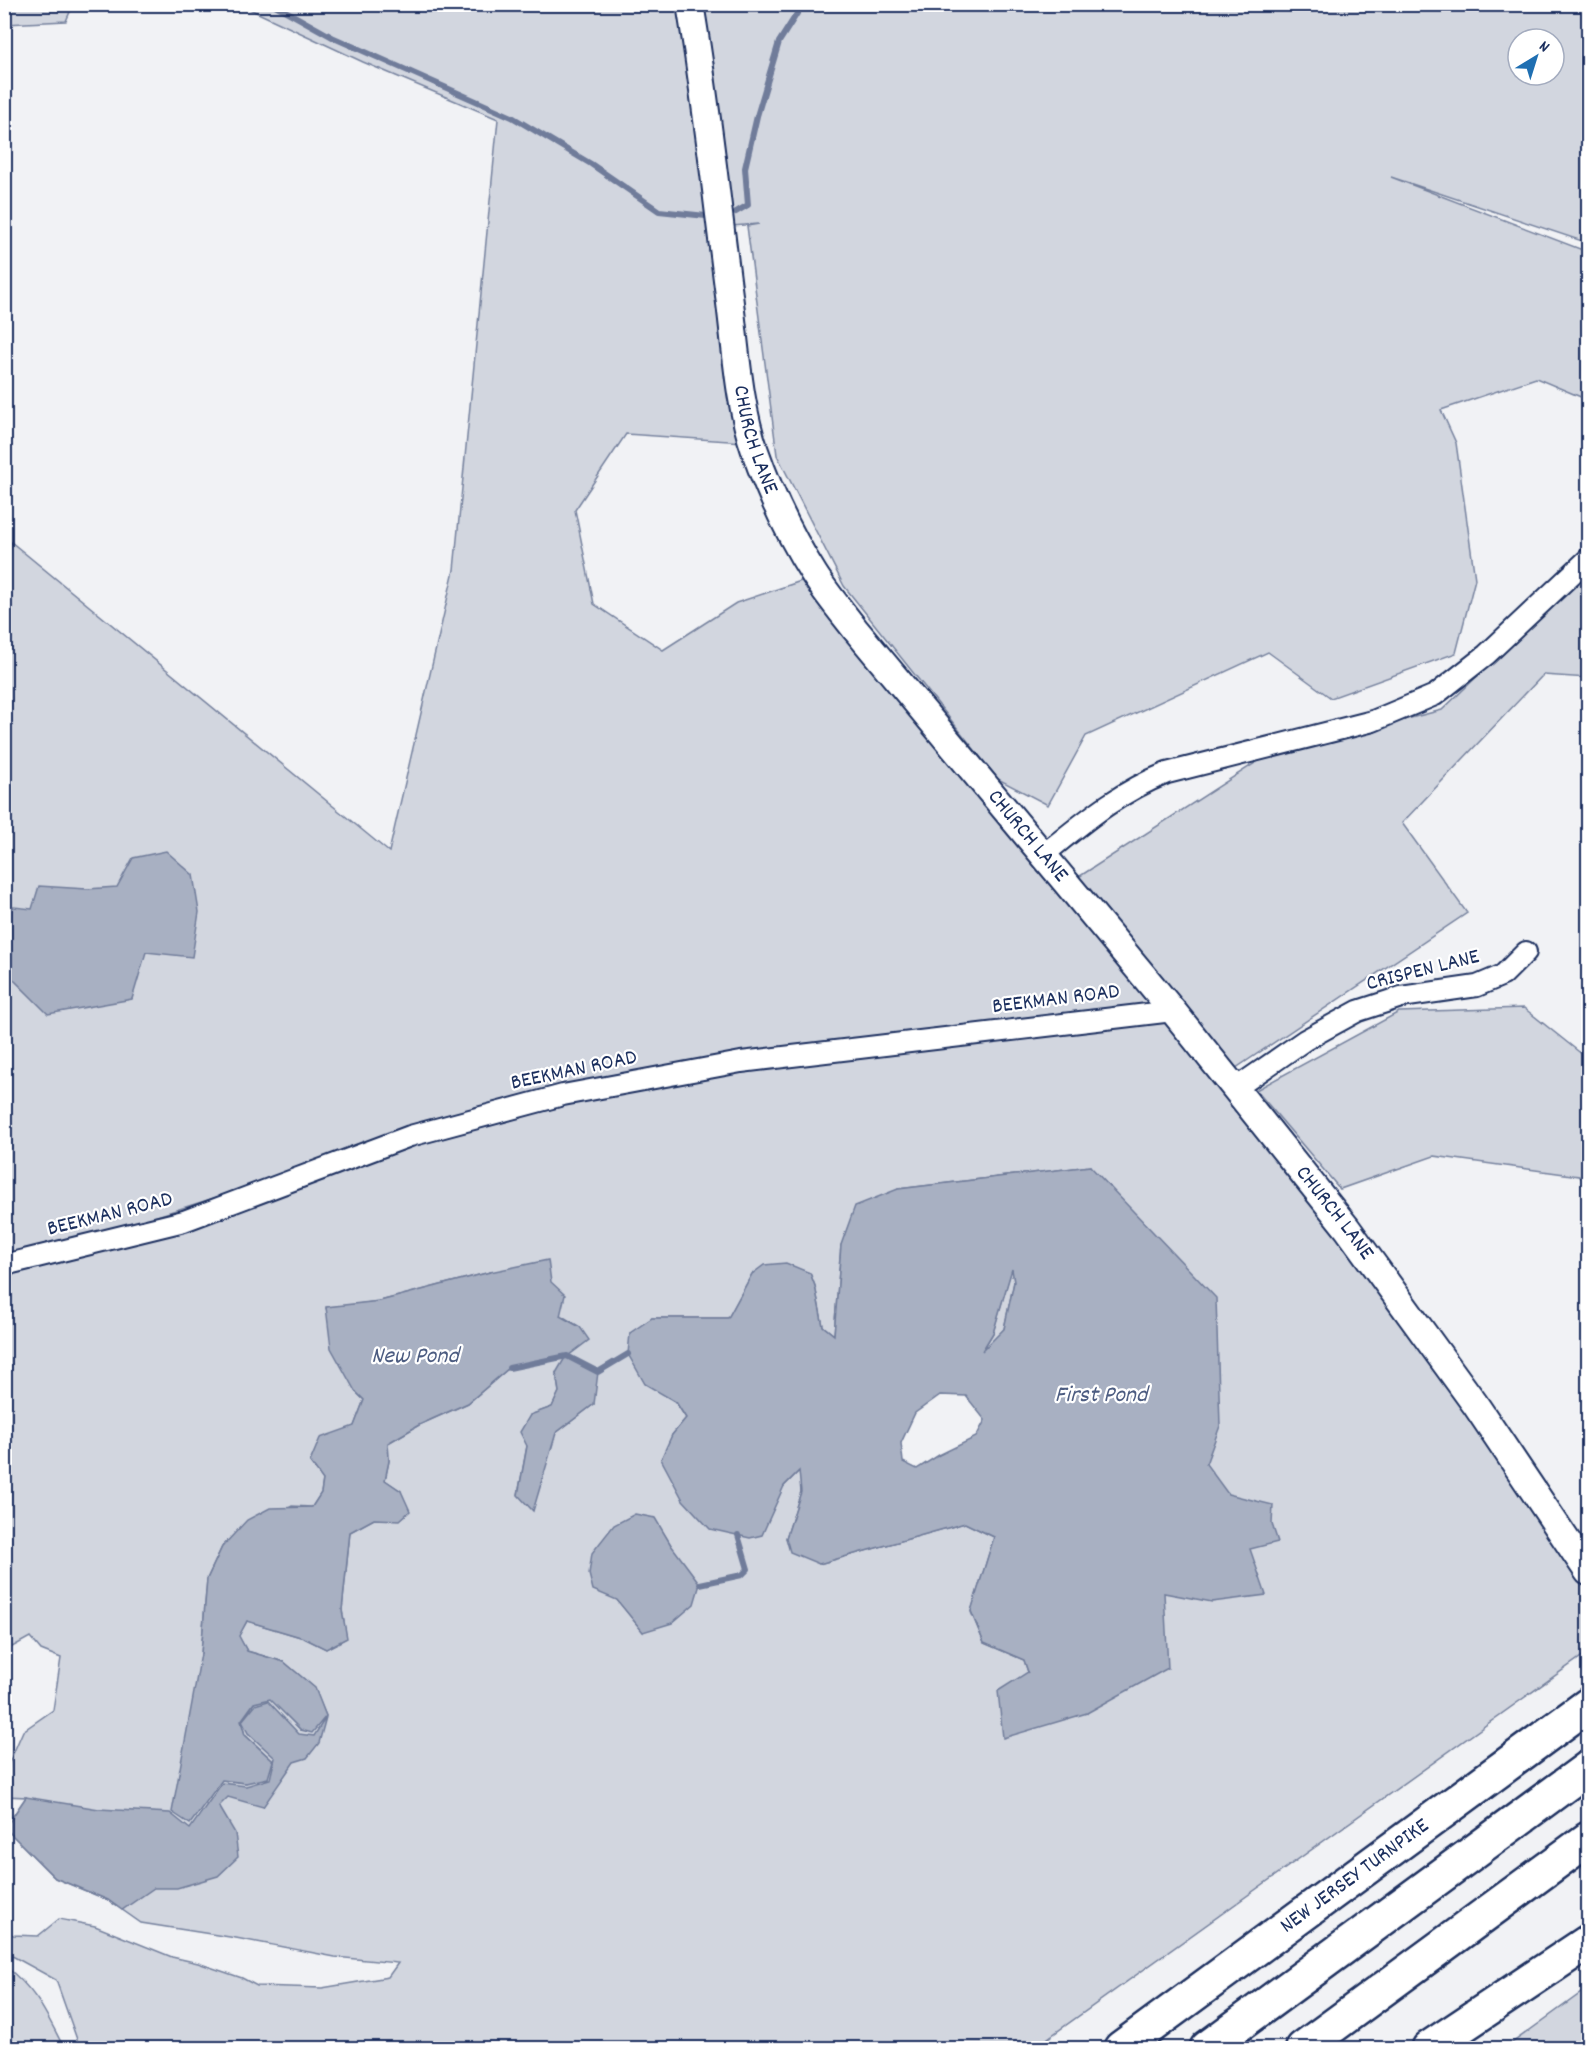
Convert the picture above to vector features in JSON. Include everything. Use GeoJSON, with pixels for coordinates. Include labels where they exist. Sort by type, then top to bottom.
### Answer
{"type":"FeatureCollection","features":[{"type":"Feature","properties":{"kind":"highway","name":"NEW JERSEY TURNPIKE"},"geometry":{"type":"LineString","coordinates":[[1121,2049],[1588,1705]]}},
{"type":"Feature","properties":{"kind":"highway"},"geometry":{"type":"LineString","coordinates":[[1207,2049],[1588,1768]]}},
{"type":"Feature","properties":{"kind":"highway"},"geometry":{"type":"LineString","coordinates":[[1303,2049],[1588,1839]]}},
{"type":"Feature","properties":{"kind":"highway"},"geometry":{"type":"LineString","coordinates":[[1430,2049],[1588,1942]]}},
{"type":"Feature","properties":{"kind":"street","name":"CHURCH LANE"},"geometry":{"type":"LineString","coordinates":[[690,4],[701,68],[745,410],[754,449],[795,542],[816,576],[855,629],[1173,1011],[1360,1245],[1475,1404],[1588,1572]]}},
{"type":"Feature","properties":{"kind":"street"},"geometry":{"type":"LineString","coordinates":[[1043,855],[1107,803],[1140,784],[1167,773],[1373,721],[1435,695],[1486,655],[1588,559]]}},
{"type":"Feature","properties":{"kind":"street","name":"CRISPEN LANE"},"geometry":{"type":"LineString","coordinates":[[1236,1088],[1305,1040],[1358,1011],[1401,997],[1477,986],[1503,975],[1526,952]]}},
{"type":"Feature","properties":{"kind":"street","name":"BEEKMAN ROAD"},"geometry":{"type":"LineString","coordinates":[[4,1265],[184,1221],[410,1136],[563,1095],[741,1062],[1173,1011]]}},
{"type":"Feature","properties":{"kind":"shaded area"},"geometry":{"type":"Polygon","coordinates":[[[5,4],[73,5],[66,21],[5,24],[5,4]]]}},
{"type":"Feature","properties":{"kind":"shaded area"},"geometry":{"type":"Polygon","coordinates":[[[241,5],[679,5],[743,442],[626,434],[575,510],[594,604],[663,650],[736,603],[816,576],[1173,1011],[1588,1572],[1588,1652],[1034,2048],[80,2048],[56,1980],[5,1952],[4,1929],[13,1935],[38,1936],[59,1919],[95,1926],[172,1957],[242,1978],[257,1986],[322,1988],[388,1977],[398,1963],[335,1957],[141,1923],[108,1900],[55,1878],[5,1828],[26,1797],[5,1796],[9,1763],[23,1731],[53,1710],[61,1658],[41,1650],[30,1637],[5,1651],[5,1265],[184,1221],[395,1141],[5,1264],[4,619],[11,542],[389,852],[454,570],[498,119],[363,62],[241,5]],[[1090,1166],[898,1189],[841,1245],[834,1335],[823,1326],[810,1273],[801,1270],[752,1274],[728,1318],[652,1318],[676,1403],[686,1418],[672,1435],[784,1486],[800,1470],[801,1492],[786,1538],[819,1564],[965,1523],[994,1537],[971,1612],[984,1643],[1024,1660],[1028,1672],[1087,1713],[1090,1166]],[[490,1272],[380,1301],[326,1308],[355,1391],[364,1400],[354,1426],[310,1462],[323,1479],[321,1493],[312,1507],[292,1506],[222,1547],[207,1579],[201,1654],[222,1780],[246,1783],[273,1761],[245,1735],[241,1721],[254,1703],[270,1698],[301,1730],[326,1716],[314,1688],[284,1662],[247,1651],[238,1636],[247,1621],[304,1638],[326,1649],[346,1638],[342,1610],[350,1532],[374,1519],[400,1519],[401,1491],[385,1480],[389,1461],[388,1443],[419,1425],[468,1403],[509,1368],[567,1356],[580,1327],[490,1272]],[[556,1373],[559,1392],[552,1407],[530,1415],[518,1495],[556,1433],[594,1404],[556,1373]],[[654,1518],[617,1600],[643,1632],[671,1545],[654,1518]]]}},
{"type":"Feature","properties":{"kind":"shaded area"},"geometry":{"type":"Polygon","coordinates":[[[699,5],[1588,5],[1588,243],[1391,177],[1588,252],[1588,400],[1536,378],[1441,410],[1456,443],[1475,579],[1456,653],[1331,698],[1268,652],[1086,736],[1048,805],[998,779],[844,586],[777,455],[747,226],[759,224],[731,226],[714,65],[699,5]]]}},
{"type":"Feature","properties":{"kind":"shaded area"},"geometry":{"type":"Polygon","coordinates":[[[1588,570],[1588,678],[1543,675],[1402,823],[1467,913],[1236,1068],[1077,878],[1269,754],[1442,710],[1588,570]]]}},
{"type":"Feature","properties":{"kind":"shaded area"},"geometry":{"type":"Polygon","coordinates":[[[1524,1008],[1588,1059],[1588,1184],[1579,1176],[1434,1156],[1340,1189],[1256,1090],[1399,1012],[1524,1008]]]}},
{"type":"Feature","properties":{"kind":"shaded area"},"geometry":{"type":"Polygon","coordinates":[[[1012,1267],[1014,1282],[1004,1329],[981,1353],[993,1333],[1012,1267]]]}},
{"type":"Feature","properties":{"kind":"shaded area"},"geometry":{"type":"Polygon","coordinates":[[[5,1966],[33,1994],[46,2013],[64,2048],[5,2048],[5,1966]]]}},
{"type":"Feature","properties":{"kind":"shaded area"},"geometry":{"type":"Polygon","coordinates":[[[1588,1988],[1588,2048],[1505,2048],[1588,1988]]]}},
{"type":"Feature","properties":{"kind":"water"},"geometry":{"type":"Polygon","coordinates":[[[166,851],[193,875],[199,912],[192,957],[146,952],[132,999],[48,1014],[12,978],[5,958],[5,906],[32,909],[39,886],[87,889],[117,887],[133,858],[166,851]]]}},
{"type":"Feature","properties":{"kind":"water","name":"First Pond"},"geometry":{"type":"Polygon","coordinates":[[[1090,1166],[1216,1298],[1220,1426],[1206,1464],[1228,1494],[1273,1505],[1272,1524],[1278,1542],[1250,1549],[1266,1595],[1212,1602],[1164,1593],[1168,1668],[1087,1713],[1003,1738],[998,1691],[1028,1672],[1024,1660],[984,1643],[971,1611],[994,1537],[965,1523],[819,1564],[790,1552],[786,1538],[801,1492],[799,1471],[784,1486],[762,1535],[750,1538],[710,1529],[683,1500],[661,1459],[672,1435],[686,1418],[676,1402],[645,1384],[628,1354],[630,1333],[652,1318],[728,1318],[752,1274],[764,1265],[786,1263],[810,1273],[823,1326],[834,1335],[841,1245],[855,1206],[898,1189],[1090,1166]],[[1012,1269],[993,1333],[982,1351],[1004,1329],[1014,1282],[1012,1269]],[[940,1395],[915,1413],[901,1443],[903,1462],[917,1469],[939,1455],[976,1437],[985,1420],[966,1396],[940,1395]]]}},
{"type":"Feature","properties":{"kind":"water","name":"New Pond"},"geometry":{"type":"Polygon","coordinates":[[[548,1260],[551,1282],[565,1295],[560,1316],[580,1327],[589,1340],[568,1356],[598,1372],[594,1404],[556,1433],[533,1511],[518,1495],[527,1446],[520,1432],[530,1415],[552,1407],[559,1392],[556,1373],[566,1356],[509,1368],[468,1403],[419,1425],[388,1443],[389,1461],[385,1480],[401,1491],[410,1511],[400,1520],[374,1519],[350,1532],[342,1610],[347,1638],[326,1649],[304,1638],[247,1621],[239,1636],[247,1651],[284,1662],[315,1688],[326,1716],[312,1733],[301,1730],[270,1699],[254,1703],[241,1721],[245,1735],[273,1761],[268,1778],[246,1783],[222,1780],[190,1824],[172,1812],[201,1654],[207,1579],[222,1547],[247,1520],[270,1508],[312,1507],[321,1493],[323,1480],[310,1462],[320,1438],[354,1426],[364,1400],[355,1391],[331,1348],[326,1307],[380,1301],[490,1272],[548,1260]]]}},
{"type":"Feature","properties":{"kind":"water"},"geometry":{"type":"Polygon","coordinates":[[[635,1514],[655,1518],[671,1545],[700,1584],[694,1604],[672,1623],[643,1632],[617,1600],[593,1590],[589,1574],[592,1553],[614,1525],[635,1514]]]}},
{"type":"Feature","properties":{"kind":"water"},"geometry":{"type":"Polygon","coordinates":[[[268,1701],[299,1734],[314,1736],[326,1717],[319,1743],[307,1758],[294,1762],[263,1807],[228,1797],[219,1806],[235,1833],[238,1857],[218,1876],[177,1888],[154,1888],[122,1910],[108,1900],[55,1878],[5,1828],[26,1797],[99,1809],[170,1813],[190,1829],[222,1783],[246,1786],[270,1779],[275,1758],[248,1733],[242,1721],[255,1705],[268,1701]]]}},
{"type":"Feature","properties":{"kind":"waterway"},"geometry":{"type":"LineString","coordinates":[[273,4],[334,38],[512,117],[591,164],[659,211],[706,216]]}},
{"type":"Feature","properties":{"kind":"waterway"},"geometry":{"type":"LineString","coordinates":[[736,212],[748,205],[745,168],[757,116],[779,42],[803,4]]}},
{"type":"Feature","properties":{"kind":"waterway"},"geometry":{"type":"LineString","coordinates":[[509,1368],[567,1356],[598,1372],[628,1354]]}},
{"type":"Feature","properties":{"kind":"waterway"},"geometry":{"type":"LineString","coordinates":[[700,1584],[742,1575],[748,1569],[738,1535]]}}]}
